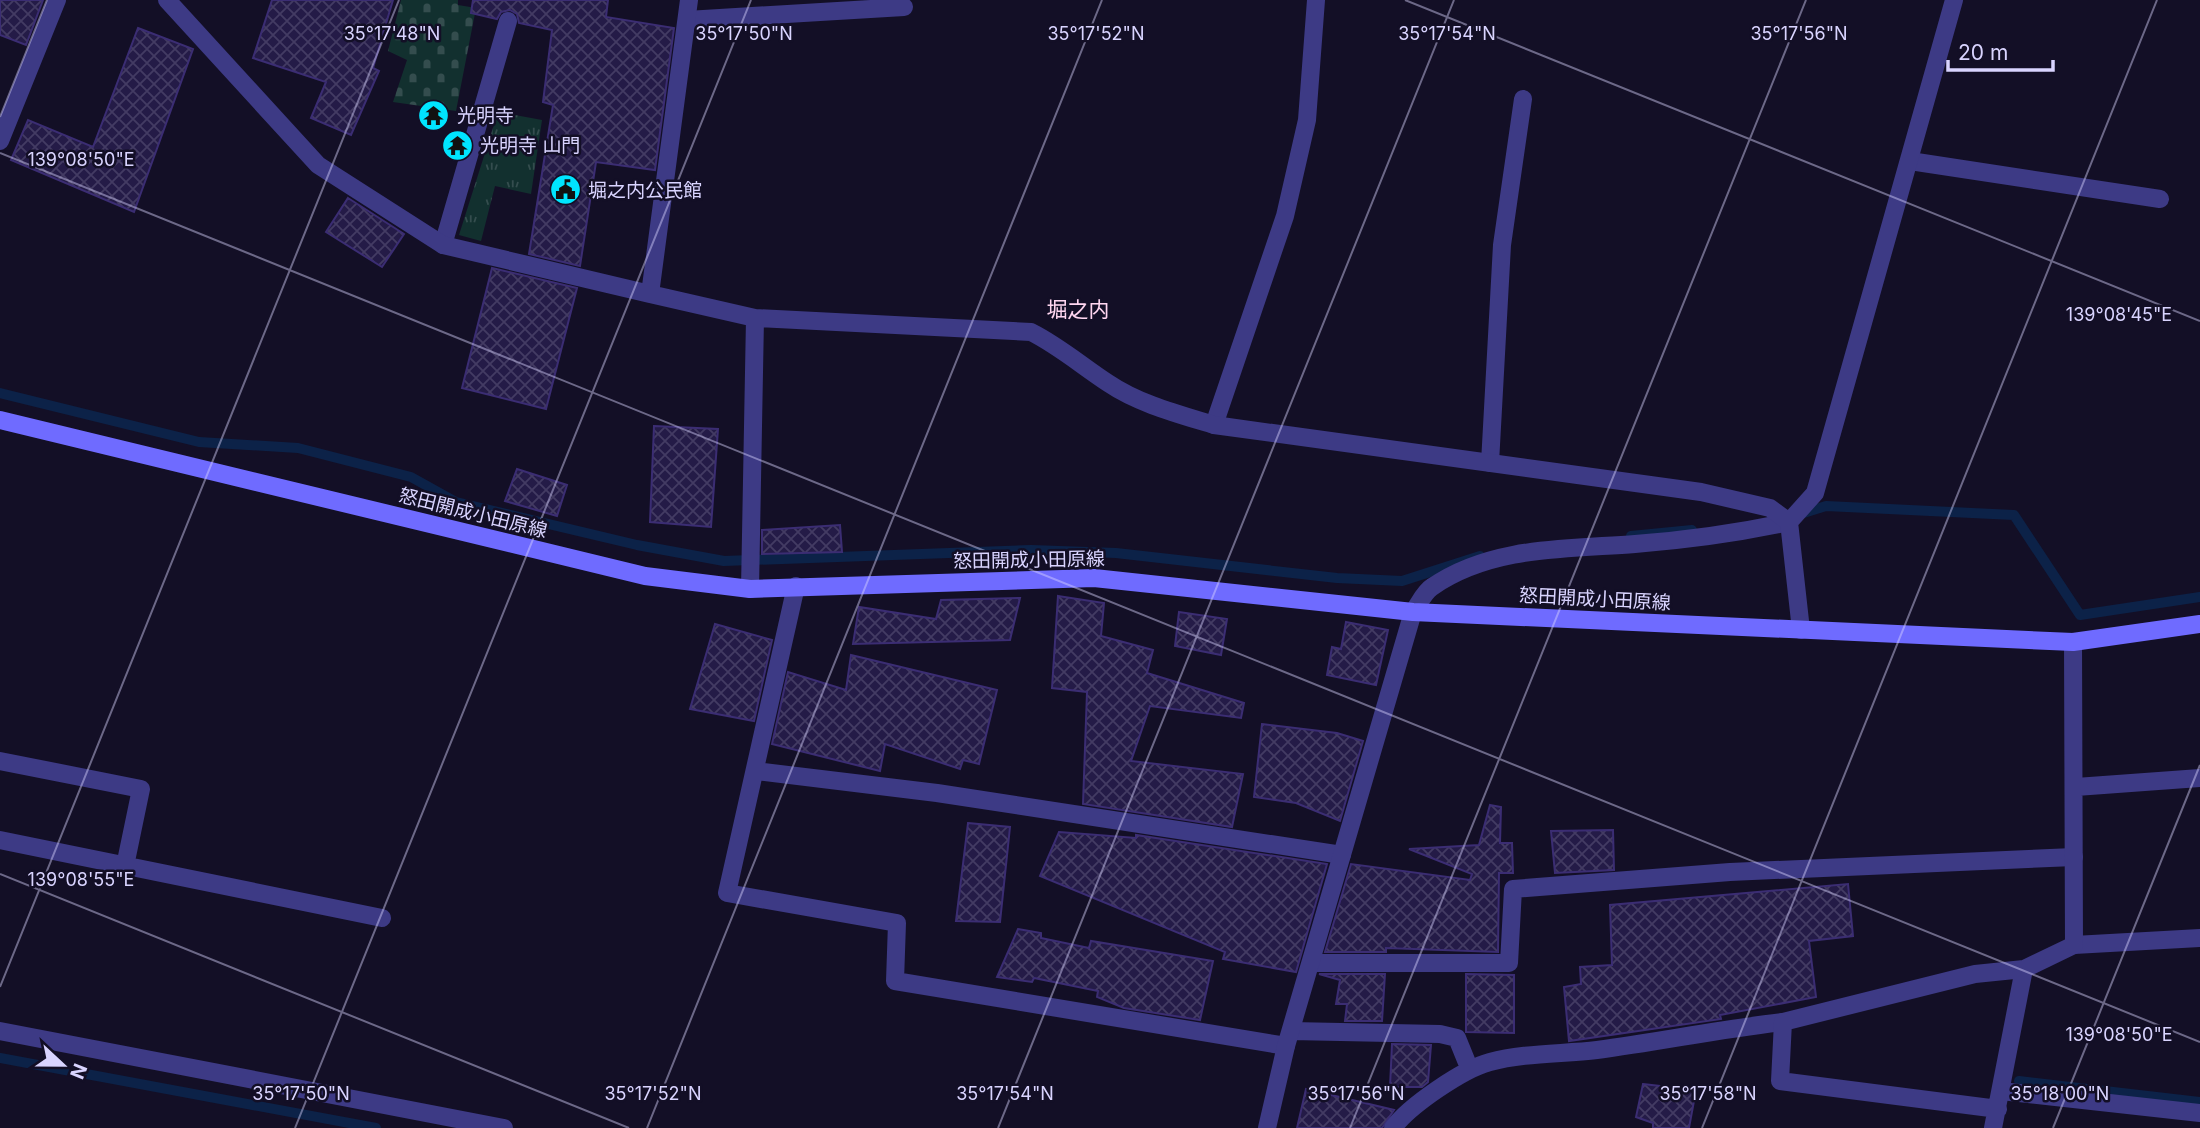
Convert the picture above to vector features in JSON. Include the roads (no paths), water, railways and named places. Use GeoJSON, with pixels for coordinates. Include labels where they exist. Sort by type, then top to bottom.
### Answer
{"type":"FeatureCollection","features":[{"type":"Feature","properties":{"kind":"main road","name":"怒田開成小田原線"},"geometry":{"type":"LineString","coordinates":[[0,420],[645,576],[750,587],[1094,578],[1413,612],[2073,642],[2200,624]]}},
{"type":"Feature","properties":{"kind":"street"},"geometry":{"type":"LineString","coordinates":[[0,141],[57,0]]}},
{"type":"Feature","properties":{"kind":"street"},"geometry":{"type":"LineString","coordinates":[[167,0],[318,165],[443,244],[755,318],[1031,332],[1053,342],[1109,384],[1156,407],[1214,425],[1701,492],[1770,508],[1789,522],[1801,629]]}},
{"type":"Feature","properties":{"kind":"street"},"geometry":{"type":"LineString","coordinates":[[650,295],[689,0]]}},
{"type":"Feature","properties":{"kind":"street"},"geometry":{"type":"LineString","coordinates":[[1214,425],[1285,216],[1307,120],[1316,0]]}},
{"type":"Feature","properties":{"kind":"street"},"geometry":{"type":"LineString","coordinates":[[1268,1128],[1288,1038],[1413,612],[1430,588],[1478,562],[1577,545],[1633,544],[1743,532],[1789,522],[1815,493],[1954,0]]}},
{"type":"Feature","properties":{"kind":"street"},"geometry":{"type":"LineString","coordinates":[[687,20],[904,7]]}},
{"type":"Feature","properties":{"kind":"street"},"geometry":{"type":"LineString","coordinates":[[443,244],[508,21]]}},
{"type":"Feature","properties":{"kind":"street"},"geometry":{"type":"LineString","coordinates":[[1490,463],[1502,245],[1523,99]]}},
{"type":"Feature","properties":{"kind":"street"},"geometry":{"type":"LineString","coordinates":[[1910,162],[2160,199]]}},
{"type":"Feature","properties":{"kind":"street"},"geometry":{"type":"LineString","coordinates":[[750,587],[755,318]]}},
{"type":"Feature","properties":{"kind":"street"},"geometry":{"type":"LineString","coordinates":[[796,586],[727,892],[897,923],[895,981],[1288,1038],[1440,1034],[1457,1038],[1470,1070]]}},
{"type":"Feature","properties":{"kind":"street"},"geometry":{"type":"LineString","coordinates":[[2073,642],[2076,787],[2074,945]]}},
{"type":"Feature","properties":{"kind":"street"},"geometry":{"type":"LineString","coordinates":[[0,761],[141,789],[125,866]]}},
{"type":"Feature","properties":{"kind":"street"},"geometry":{"type":"LineString","coordinates":[[756,771],[937,793],[1342,855]]}},
{"type":"Feature","properties":{"kind":"street"},"geometry":{"type":"LineString","coordinates":[[2076,787],[2200,778]]}},
{"type":"Feature","properties":{"kind":"street"},"geometry":{"type":"LineString","coordinates":[[0,840],[382,918]]}},
{"type":"Feature","properties":{"kind":"street"},"geometry":{"type":"LineString","coordinates":[[1311,963],[1509,963],[1513,889],[1730,872],[2074,858]]}},
{"type":"Feature","properties":{"kind":"street"},"geometry":{"type":"LineString","coordinates":[[1393,1128],[1400,1118],[1470,1070],[1490,1062],[1596,1050],[1783,1022],[1975,974],[2024,970],[2074,945],[2200,939]]}},
{"type":"Feature","properties":{"kind":"street"},"geometry":{"type":"LineString","coordinates":[[1993,1128],[2024,970]]}},
{"type":"Feature","properties":{"kind":"street"},"geometry":{"type":"LineString","coordinates":[[1783,1022],[1780,1081],[1997,1109]]}},
{"type":"Feature","properties":{"kind":"street"},"geometry":{"type":"LineString","coordinates":[[0,1031],[504,1128]]}},
{"type":"Feature","properties":{"kind":"street"},"geometry":{"type":"LineString","coordinates":[[2001,1091],[2200,1113]]}},
{"type":"Feature","properties":{"kind":"waterway"},"geometry":{"type":"LineString","coordinates":[[0,393],[199,442],[298,448],[411,477],[456,502],[637,545],[724,561],[1031,550],[1116,553],[1337,578],[1402,581],[1480,556]]}},
{"type":"Feature","properties":{"kind":"waterway"},"geometry":{"type":"LineString","coordinates":[[1797,515],[1826,506],[2014,515],[2080,615],[2200,597]]}},
{"type":"Feature","properties":{"kind":"waterway"},"geometry":{"type":"LineString","coordinates":[[1631,536],[1692,530]]}},
{"type":"Feature","properties":{"kind":"waterway"},"geometry":{"type":"LineString","coordinates":[[0,1058],[376,1128]]}},
{"type":"Feature","properties":{"kind":"waterway"},"geometry":{"type":"LineString","coordinates":[[2019,1081],[2200,1102]]}},
{"type":"Feature","properties":{"kind":"place","name":"光明寺"},"geometry":{"type":"Point","coordinates":[434,115]}},
{"type":"Feature","properties":{"kind":"place","name":"光明寺 山門"},"geometry":{"type":"Point","coordinates":[457,145]}},
{"type":"Feature","properties":{"kind":"place","name":"堀之内公民館"},"geometry":{"type":"Point","coordinates":[565,190]}},
{"type":"Feature","properties":{"kind":"district","name":"堀之内"},"geometry":{"type":"Point","coordinates":[1078,309]}}]}
